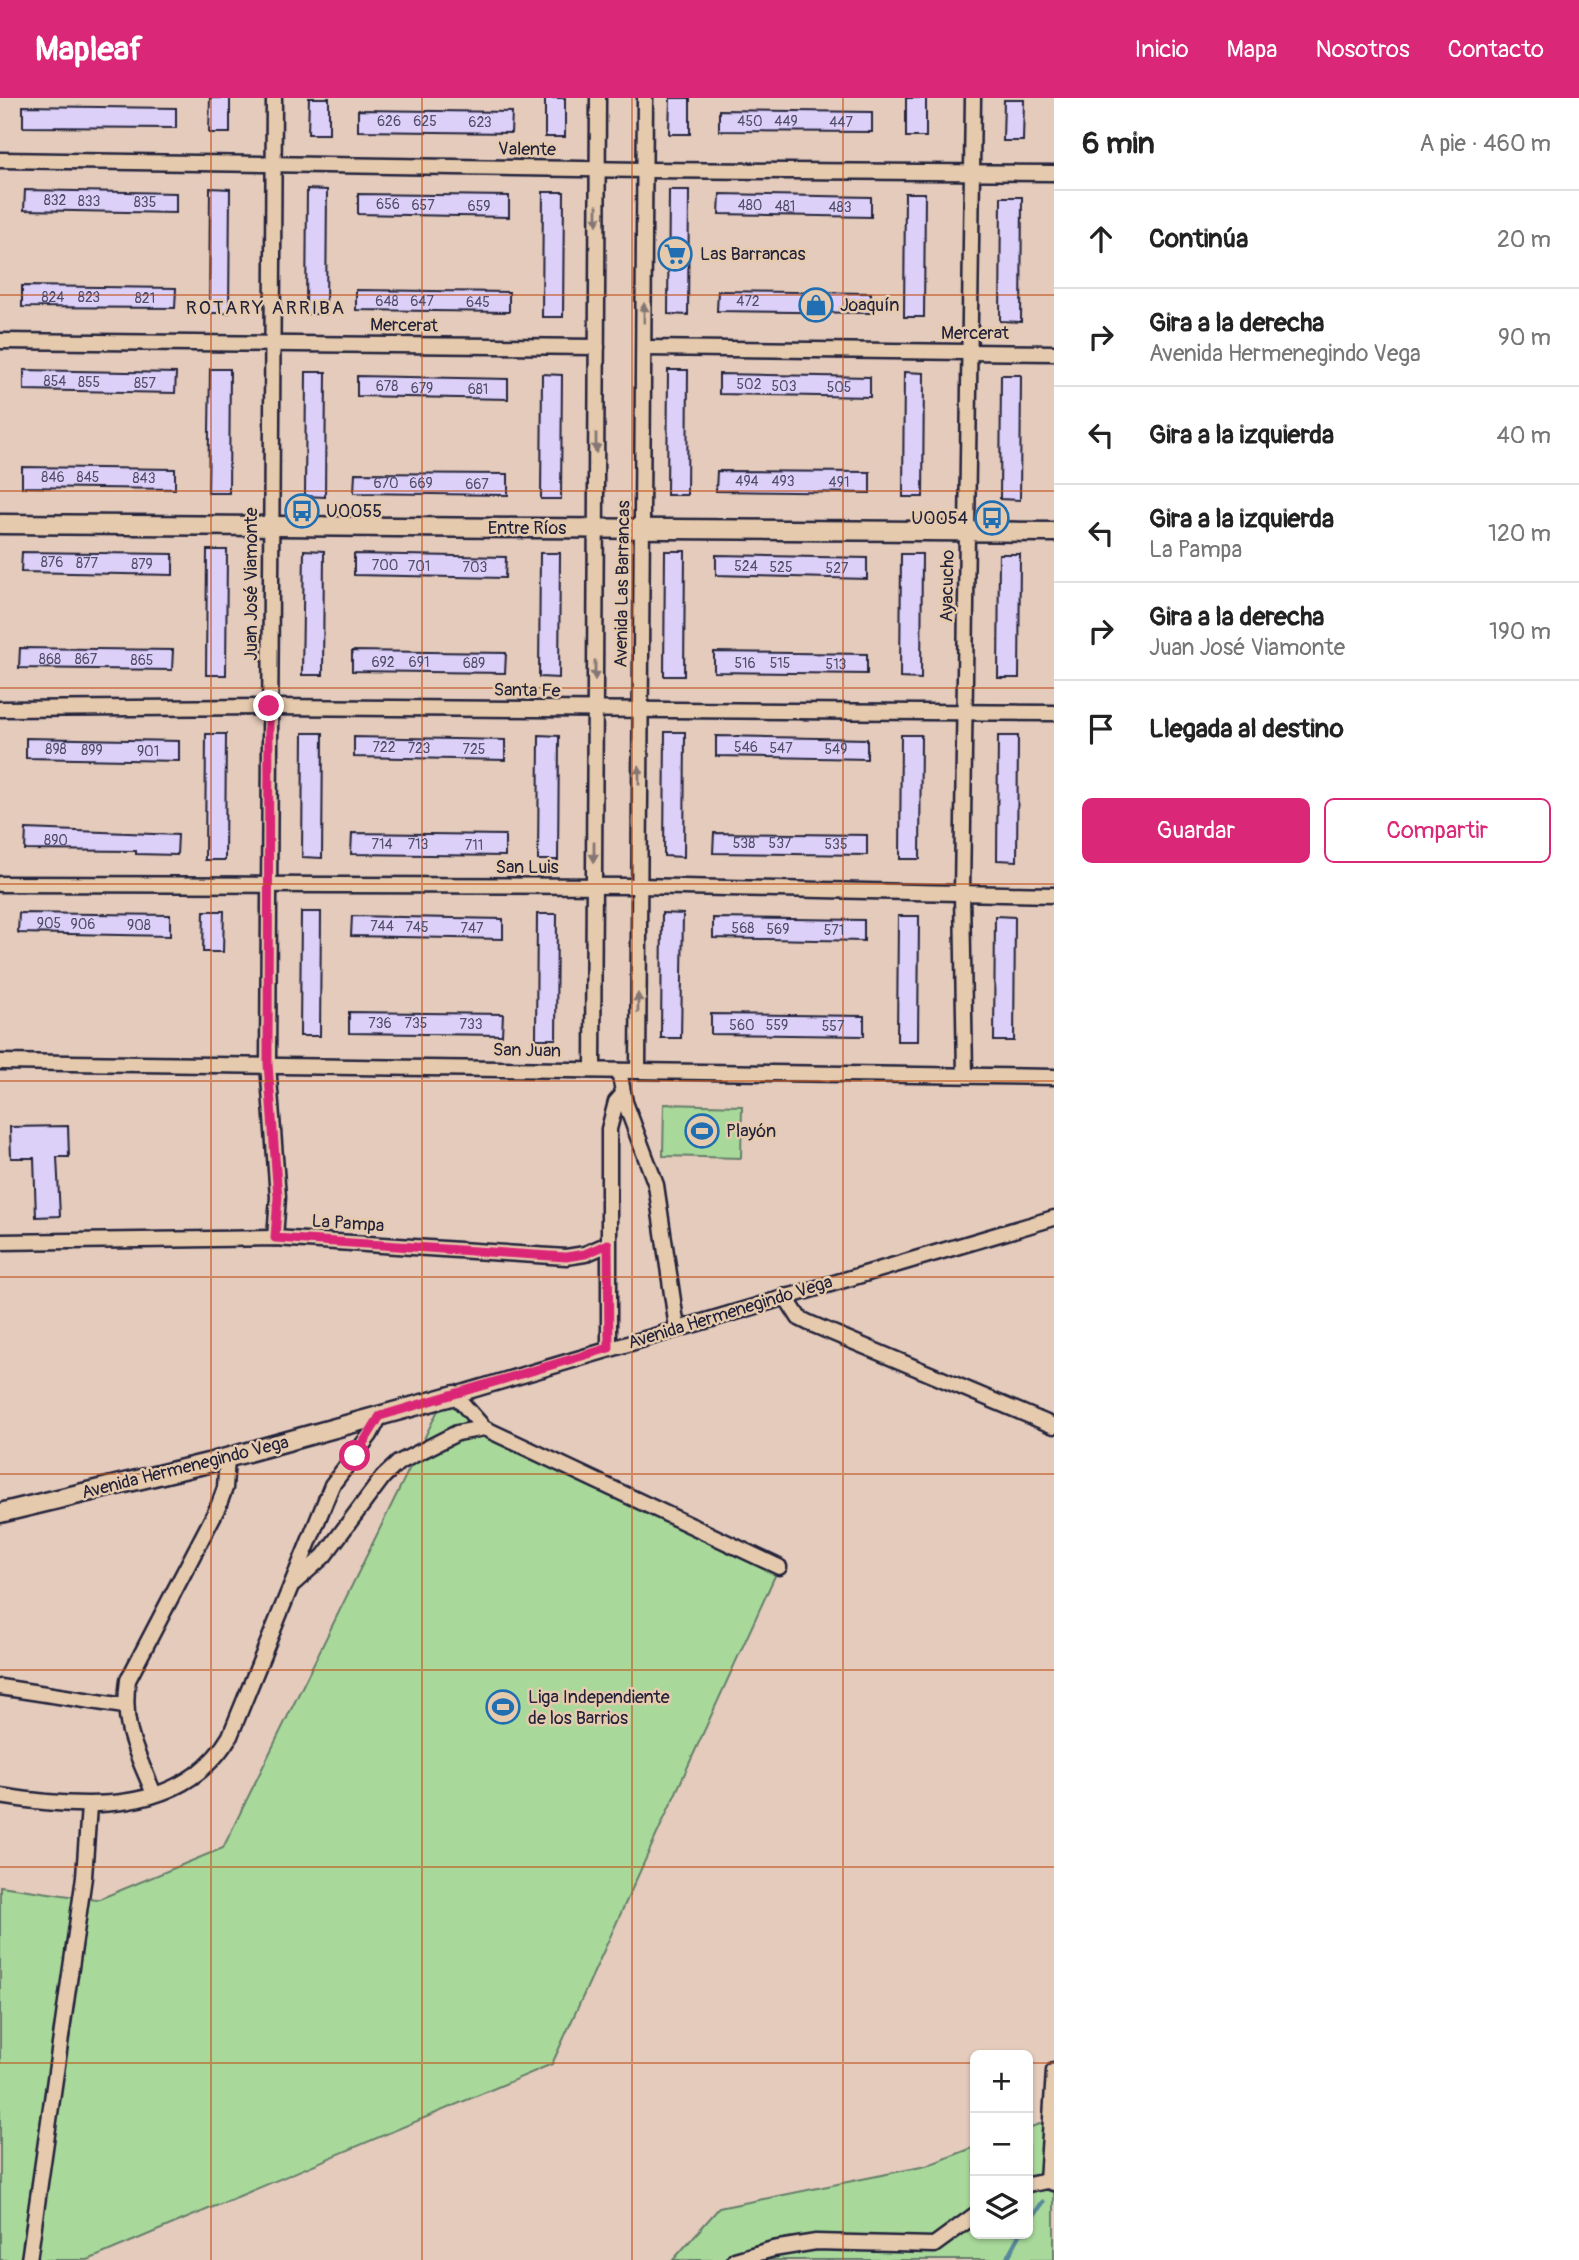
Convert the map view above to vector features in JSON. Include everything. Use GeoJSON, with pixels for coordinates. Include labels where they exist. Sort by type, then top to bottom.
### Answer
{"type":"FeatureCollection","features":[{"type":"Feature","properties":{"kind":"street","name":"Juan José Viamonte"},"geometry":{"type":"LineString","coordinates":[[274,98],[268,1064],[278,1197],[275,1238]]}},
{"type":"Feature","properties":{"kind":"street","name":"Avenida Las Barrancas"},"geometry":{"type":"LineString","coordinates":[[593,1070],[598,98]]}},
{"type":"Feature","properties":{"kind":"street","name":"Avenida Las Barrancas"},"geometry":{"type":"LineString","coordinates":[[638,1071],[645,98]]}},
{"type":"Feature","properties":{"kind":"street","name":"Ayacucho"},"geometry":{"type":"LineString","coordinates":[[965,1075],[962,894],[972,98]]}},
{"type":"Feature","properties":{"kind":"street","name":"Valente"},"geometry":{"type":"LineString","coordinates":[[0,160],[1054,173]]}},
{"type":"Feature","properties":{"kind":"street","name":"Mercerat"},"geometry":{"type":"LineString","coordinates":[[0,341],[597,346]]}},
{"type":"Feature","properties":{"kind":"street","name":"Mercerat"},"geometry":{"type":"LineString","coordinates":[[644,348],[1054,353]]}},
{"type":"Feature","properties":{"kind":"street","name":"Entre Ríos"},"geometry":{"type":"LineString","coordinates":[[0,524],[1054,532]]}},
{"type":"Feature","properties":{"kind":"street","name":"Santa Fe"},"geometry":{"type":"LineString","coordinates":[[0,709],[269,706],[1054,713]]}},
{"type":"Feature","properties":{"kind":"street","name":"San Luis"},"geometry":{"type":"LineString","coordinates":[[0,884],[638,886],[1054,895]]}},
{"type":"Feature","properties":{"kind":"street","name":"San Juan"},"geometry":{"type":"LineString","coordinates":[[0,1062],[1054,1077]]}},
{"type":"Feature","properties":{"kind":"street"},"geometry":{"type":"LineString","coordinates":[[619,1071],[623,1094],[656,1185],[677,1328]]}},
{"type":"Feature","properties":{"kind":"street"},"geometry":{"type":"LineString","coordinates":[[609,1348],[609,1129],[616,1102],[623,1094]]}},
{"type":"Feature","properties":{"kind":"street","name":"Avenida Hermenegindo Vega"},"geometry":{"type":"LineString","coordinates":[[0,1513],[227,1458],[380,1416],[1054,1218]]}},
{"type":"Feature","properties":{"kind":"street","name":"La Pampa"},"geometry":{"type":"LineString","coordinates":[[0,1242],[275,1238],[566,1257],[585,1254],[608,1244]]}},
{"type":"Feature","properties":{"kind":"street"},"geometry":{"type":"LineString","coordinates":[[785,1296],[799,1318],[809,1323],[1054,1426]]}},
{"type":"Feature","properties":{"kind":"street"},"geometry":{"type":"LineString","coordinates":[[455,1395],[484,1428],[779,1567]]}},
{"type":"Feature","properties":{"kind":"street"},"geometry":{"type":"LineString","coordinates":[[0,1796],[68,1806],[89,1806],[154,1794],[188,1782],[205,1770],[220,1752],[332,1485],[380,1416]]}},
{"type":"Feature","properties":{"kind":"street"},"geometry":{"type":"LineString","coordinates":[[291,1586],[324,1556],[383,1477],[398,1463],[457,1433],[484,1428]]}},
{"type":"Feature","properties":{"kind":"street"},"geometry":{"type":"LineString","coordinates":[[154,1794],[126,1726],[124,1706],[128,1680],[141,1650],[218,1507],[225,1488],[227,1458]]}},
{"type":"Feature","properties":{"kind":"street"},"geometry":{"type":"LineString","coordinates":[[0,1687],[124,1706]]}},
{"type":"Feature","properties":{"kind":"street"},"geometry":{"type":"LineString","coordinates":[[29,2260],[84,1877],[89,1806]]}},
{"type":"Feature","properties":{"kind":"street"},"geometry":{"type":"LineString","coordinates":[[1033,2184],[1051,2182],[1054,2071]]}},
{"type":"Feature","properties":{"kind":"street"},"geometry":{"type":"LineString","coordinates":[[735,2260],[774,2249],[817,2242],[934,2245],[970,2219]]}},
{"type":"Feature","properties":{"kind":"green space","name":"Playón"},"geometry":{"type":"Polygon","coordinates":[[[664,1104],[742,1106],[741,1158],[663,1156],[664,1104]]]}},
{"type":"Feature","properties":{"kind":"green space","name":"Liga Independiente de los Barrios"},"geometry":{"type":"Polygon","coordinates":[[[455,1395],[470,1414],[779,1567],[552,2064],[88,2260],[0,2260],[0,1886],[97,1900],[223,1848],[444,1398],[455,1395]]]}},
{"type":"Feature","properties":{"kind":"green space"},"geometry":{"type":"Polygon","coordinates":[[[1054,2119],[1054,2260],[673,2260],[719,2208],[926,2166],[970,2149],[970,2239],[1033,2239],[1033,2126],[1054,2119]]]}},
{"type":"Feature","properties":{"kind":"building"},"geometry":{"type":"Polygon","coordinates":[[[210,98],[230,98],[230,133],[209,133],[210,98]]]}},
{"type":"Feature","properties":{"kind":"building"},"geometry":{"type":"Polygon","coordinates":[[[309,98],[329,98],[329,134],[308,134],[309,98]]]}},
{"type":"Feature","properties":{"kind":"building"},"geometry":{"type":"Polygon","coordinates":[[[545,98],[565,98],[565,137],[545,137],[545,98]]]}},
{"type":"Feature","properties":{"kind":"building"},"geometry":{"type":"Polygon","coordinates":[[[670,98],[690,98],[690,134],[669,134],[670,98]]]}},
{"type":"Feature","properties":{"kind":"building"},"geometry":{"type":"Polygon","coordinates":[[[906,98],[926,98],[926,137],[906,137],[906,98]]]}},
{"type":"Feature","properties":{"kind":"building"},"geometry":{"type":"Polygon","coordinates":[[[1004,100],[1024,100],[1023,141],[1003,141],[1004,100]]]}},
{"type":"Feature","properties":{"kind":"building"},"geometry":{"type":"Polygon","coordinates":[[[23,106],[176,108],[176,128],[23,127],[23,106]]]}},
{"type":"Feature","properties":{"kind":"building"},"geometry":{"type":"Polygon","coordinates":[[[358,110],[512,112],[511,133],[358,131],[358,110]]]}},
{"type":"Feature","properties":{"kind":"building"},"geometry":{"type":"Polygon","coordinates":[[[719,110],[872,112],[872,132],[719,131],[719,110]]]}},
{"type":"Feature","properties":{"kind":"building"},"geometry":{"type":"Polygon","coordinates":[[[210,188],[230,189],[229,313],[209,313],[210,188]]]}},
{"type":"Feature","properties":{"kind":"building"},"geometry":{"type":"Polygon","coordinates":[[[307,189],[327,190],[326,314],[306,314],[307,189]]]}},
{"type":"Feature","properties":{"kind":"building"},"geometry":{"type":"Polygon","coordinates":[[[25,190],[176,193],[176,213],[24,210],[25,190]]]}},
{"type":"Feature","properties":{"kind":"building"},"geometry":{"type":"Polygon","coordinates":[[[669,190],[689,190],[688,315],[668,314],[669,190]]]}},
{"type":"Feature","properties":{"kind":"building"},"geometry":{"type":"Polygon","coordinates":[[[543,192],[564,192],[563,317],[542,317],[543,192]]]}},
{"type":"Feature","properties":{"kind":"building"},"geometry":{"type":"Polygon","coordinates":[[[905,193],[925,193],[924,317],[904,317],[905,193]]]}},
{"type":"Feature","properties":{"kind":"building"},"geometry":{"type":"Polygon","coordinates":[[[358,194],[509,196],[509,217],[358,214],[358,194]]]}},
{"type":"Feature","properties":{"kind":"building"},"geometry":{"type":"Polygon","coordinates":[[[720,194],[871,197],[871,217],[719,214],[720,194]]]}},
{"type":"Feature","properties":{"kind":"building"},"geometry":{"type":"Polygon","coordinates":[[[1001,197],[1022,197],[1021,322],[1000,321],[1001,197]]]}},
{"type":"Feature","properties":{"kind":"building"},"geometry":{"type":"Polygon","coordinates":[[[22,286],[176,288],[175,308],[22,307],[22,286]]]}},
{"type":"Feature","properties":{"kind":"building"},"geometry":{"type":"Polygon","coordinates":[[[356,290],[509,292],[509,312],[356,310],[356,290]]]}},
{"type":"Feature","properties":{"kind":"building"},"geometry":{"type":"Polygon","coordinates":[[[718,291],[871,293],[870,313],[717,311],[718,291]]]}},
{"type":"Feature","properties":{"kind":"building"},"geometry":{"type":"Polygon","coordinates":[[[210,369],[230,369],[229,493],[208,493],[210,369]]]}},
{"type":"Feature","properties":{"kind":"building"},"geometry":{"type":"Polygon","coordinates":[[[24,370],[176,373],[175,393],[24,390],[24,370]]]}},
{"type":"Feature","properties":{"kind":"building"},"geometry":{"type":"Polygon","coordinates":[[[668,370],[688,370],[687,495],[667,495],[668,370]]]}},
{"type":"Feature","properties":{"kind":"building"},"geometry":{"type":"Polygon","coordinates":[[[306,372],[326,372],[325,497],[305,496],[306,372]]]}},
{"type":"Feature","properties":{"kind":"building"},"geometry":{"type":"Polygon","coordinates":[[[904,372],[924,373],[923,497],[903,497],[904,372]]]}},
{"type":"Feature","properties":{"kind":"building"},"geometry":{"type":"Polygon","coordinates":[[[542,374],[562,375],[561,499],[541,499],[542,374]]]}},
{"type":"Feature","properties":{"kind":"building"},"geometry":{"type":"Polygon","coordinates":[[[719,374],[870,377],[870,397],[719,394],[719,374]]]}},
{"type":"Feature","properties":{"kind":"building"},"geometry":{"type":"Polygon","coordinates":[[[1001,375],[1021,375],[1020,500],[1000,499],[1001,375]]]}},
{"type":"Feature","properties":{"kind":"building"},"geometry":{"type":"Polygon","coordinates":[[[357,376],[508,379],[508,399],[357,396],[357,376]]]}},
{"type":"Feature","properties":{"kind":"building"},"geometry":{"type":"Polygon","coordinates":[[[22,467],[175,469],[175,489],[22,487],[22,467]]]}},
{"type":"Feature","properties":{"kind":"building"},"geometry":{"type":"Polygon","coordinates":[[[717,471],[870,472],[870,493],[716,491],[717,471]]]}},
{"type":"Feature","properties":{"kind":"building"},"geometry":{"type":"Polygon","coordinates":[[[355,473],[508,474],[508,495],[354,493],[355,473]]]}},
{"type":"Feature","properties":{"kind":"building"},"geometry":{"type":"Polygon","coordinates":[[[207,550],[227,550],[226,675],[206,675],[207,550]]]}},
{"type":"Feature","properties":{"kind":"building"},"geometry":{"type":"Polygon","coordinates":[[[304,550],[324,551],[323,675],[302,675],[304,550]]]}},
{"type":"Feature","properties":{"kind":"building"},"geometry":{"type":"Polygon","coordinates":[[[665,551],[685,551],[684,676],[664,676],[665,551]]]}},
{"type":"Feature","properties":{"kind":"building"},"geometry":{"type":"Polygon","coordinates":[[[22,552],[173,554],[173,575],[21,572],[22,552]]]}},
{"type":"Feature","properties":{"kind":"building"},"geometry":{"type":"Polygon","coordinates":[[[540,553],[560,553],[559,678],[539,677],[540,553]]]}},
{"type":"Feature","properties":{"kind":"building"},"geometry":{"type":"Polygon","coordinates":[[[354,554],[506,557],[505,578],[354,575],[354,554]]]}},
{"type":"Feature","properties":{"kind":"building"},"geometry":{"type":"Polygon","coordinates":[[[901,554],[922,554],[921,679],[900,678],[901,554]]]}},
{"type":"Feature","properties":{"kind":"building"},"geometry":{"type":"Polygon","coordinates":[[[999,554],[1020,554],[1019,678],[998,678],[999,554]]]}},
{"type":"Feature","properties":{"kind":"building"},"geometry":{"type":"Polygon","coordinates":[[[716,555],[867,558],[867,579],[716,575],[716,555]]]}},
{"type":"Feature","properties":{"kind":"building"},"geometry":{"type":"Polygon","coordinates":[[[20,648],[173,650],[172,670],[19,668],[20,648]]]}},
{"type":"Feature","properties":{"kind":"building"},"geometry":{"type":"Polygon","coordinates":[[[352,651],[506,653],[505,673],[352,671],[352,651]]]}},
{"type":"Feature","properties":{"kind":"building"},"geometry":{"type":"Polygon","coordinates":[[[714,652],[867,654],[867,674],[714,672],[714,652]]]}},
{"type":"Feature","properties":{"kind":"building"},"geometry":{"type":"Polygon","coordinates":[[[665,732],[685,732],[684,857],[664,856],[665,732]]]}},
{"type":"Feature","properties":{"kind":"building"},"geometry":{"type":"Polygon","coordinates":[[[303,733],[323,733],[322,858],[302,857],[303,733]]]}},
{"type":"Feature","properties":{"kind":"building"},"geometry":{"type":"Polygon","coordinates":[[[206,734],[226,734],[225,860],[205,860],[206,734]]]}},
{"type":"Feature","properties":{"kind":"building"},"geometry":{"type":"Polygon","coordinates":[[[539,735],[559,736],[558,860],[538,860],[539,735]]]}},
{"type":"Feature","properties":{"kind":"building"},"geometry":{"type":"Polygon","coordinates":[[[901,735],[921,735],[920,859],[900,859],[901,735]]]}},
{"type":"Feature","properties":{"kind":"building"},"geometry":{"type":"Polygon","coordinates":[[[716,736],[867,739],[867,759],[716,756],[716,736]]]}},
{"type":"Feature","properties":{"kind":"building"},"geometry":{"type":"Polygon","coordinates":[[[998,736],[1018,736],[1017,861],[997,860],[998,736]]]}},
{"type":"Feature","properties":{"kind":"building"},"geometry":{"type":"Polygon","coordinates":[[[354,737],[505,740],[505,760],[354,757],[354,737]]]}},
{"type":"Feature","properties":{"kind":"building"},"geometry":{"type":"Polygon","coordinates":[[[26,738],[179,741],[179,761],[26,758],[26,738]]]}},
{"type":"Feature","properties":{"kind":"building"},"geometry":{"type":"Polygon","coordinates":[[[26,829],[178,835],[177,855],[136,854],[136,851],[25,850],[26,829]]]}},
{"type":"Feature","properties":{"kind":"building"},"geometry":{"type":"Polygon","coordinates":[[[352,833],[505,835],[505,856],[351,854],[352,833]]]}},
{"type":"Feature","properties":{"kind":"building"},"geometry":{"type":"Polygon","coordinates":[[[714,833],[867,835],[867,855],[713,853],[714,833]]]}},
{"type":"Feature","properties":{"kind":"building"},"geometry":{"type":"Polygon","coordinates":[[[204,911],[224,911],[223,952],[203,952],[204,911]]]}},
{"type":"Feature","properties":{"kind":"building"},"geometry":{"type":"Polygon","coordinates":[[[301,912],[321,912],[320,1036],[300,1036],[301,912]]]}},
{"type":"Feature","properties":{"kind":"building"},"geometry":{"type":"Polygon","coordinates":[[[19,913],[170,915],[170,936],[18,933],[19,913]]]}},
{"type":"Feature","properties":{"kind":"building"},"geometry":{"type":"Polygon","coordinates":[[[662,913],[683,914],[681,1038],[661,1038],[662,913]]]}},
{"type":"Feature","properties":{"kind":"building"},"geometry":{"type":"Polygon","coordinates":[[[537,914],[557,914],[556,1039],[536,1039],[537,914]]]}},
{"type":"Feature","properties":{"kind":"building"},"geometry":{"type":"Polygon","coordinates":[[[352,916],[503,919],[503,939],[351,936],[352,916]]]}},
{"type":"Feature","properties":{"kind":"building"},"geometry":{"type":"Polygon","coordinates":[[[898,916],[919,916],[918,1041],[897,1041],[898,916]]]}},
{"type":"Feature","properties":{"kind":"building"},"geometry":{"type":"Polygon","coordinates":[[[995,916],[1015,917],[1014,1041],[994,1041],[995,916]]]}},
{"type":"Feature","properties":{"kind":"building"},"geometry":{"type":"Polygon","coordinates":[[[713,918],[864,920],[864,941],[713,938],[713,918]]]}},
{"type":"Feature","properties":{"kind":"building"},"geometry":{"type":"Polygon","coordinates":[[[349,1012],[503,1014],[502,1035],[349,1033],[349,1012]]]}},
{"type":"Feature","properties":{"kind":"building"},"geometry":{"type":"Polygon","coordinates":[[[711,1014],[864,1016],[864,1036],[711,1034],[711,1014]]]}},
{"type":"Feature","properties":{"kind":"building"},"geometry":{"type":"Polygon","coordinates":[[[68,1126],[69,1157],[57,1157],[60,1216],[36,1217],[34,1158],[11,1158],[10,1127],[68,1126]]]}},
{"type":"Feature","properties":{"kind":"waterway"},"geometry":{"type":"LineString","coordinates":[[1033,2216],[1043,2202]]}},
{"type":"Feature","properties":{"kind":"waterway"},"geometry":{"type":"LineString","coordinates":[[1006,2260],[1017,2239]]}},
{"type":"Feature","properties":{"kind":"place","name":"Las Barrancas"},"geometry":{"type":"Point","coordinates":[675,254]}},
{"type":"Feature","properties":{"kind":"place","name":"Joaquín"},"geometry":{"type":"Point","coordinates":[816,305]}},
{"type":"Feature","properties":{"kind":"place","name":"U0055"},"geometry":{"type":"Point","coordinates":[302,511]}},
{"type":"Feature","properties":{"kind":"place","name":"U0054"},"geometry":{"type":"Point","coordinates":[992,518]}},
{"type":"Feature","properties":{"kind":"place","name":"Playón"},"geometry":{"type":"Point","coordinates":[702,1131]}},
{"type":"Feature","properties":{"kind":"place","name":"Liga Independiente de los Barrios"},"geometry":{"type":"Point","coordinates":[503,1707]}},
{"type":"Feature","properties":{"kind":"district","name":"ROTARY ARRIBA"},"geometry":{"type":"Point","coordinates":[266,307]}},
{"type":"Feature","properties":{"kind":"route"},"geometry":{"type":"LineString","coordinates":[[269,706],[268,1064],[278,1197],[275,1238],[566,1257],[585,1254],[608,1244],[609,1348],[380,1416],[355,1456]]}}]}
